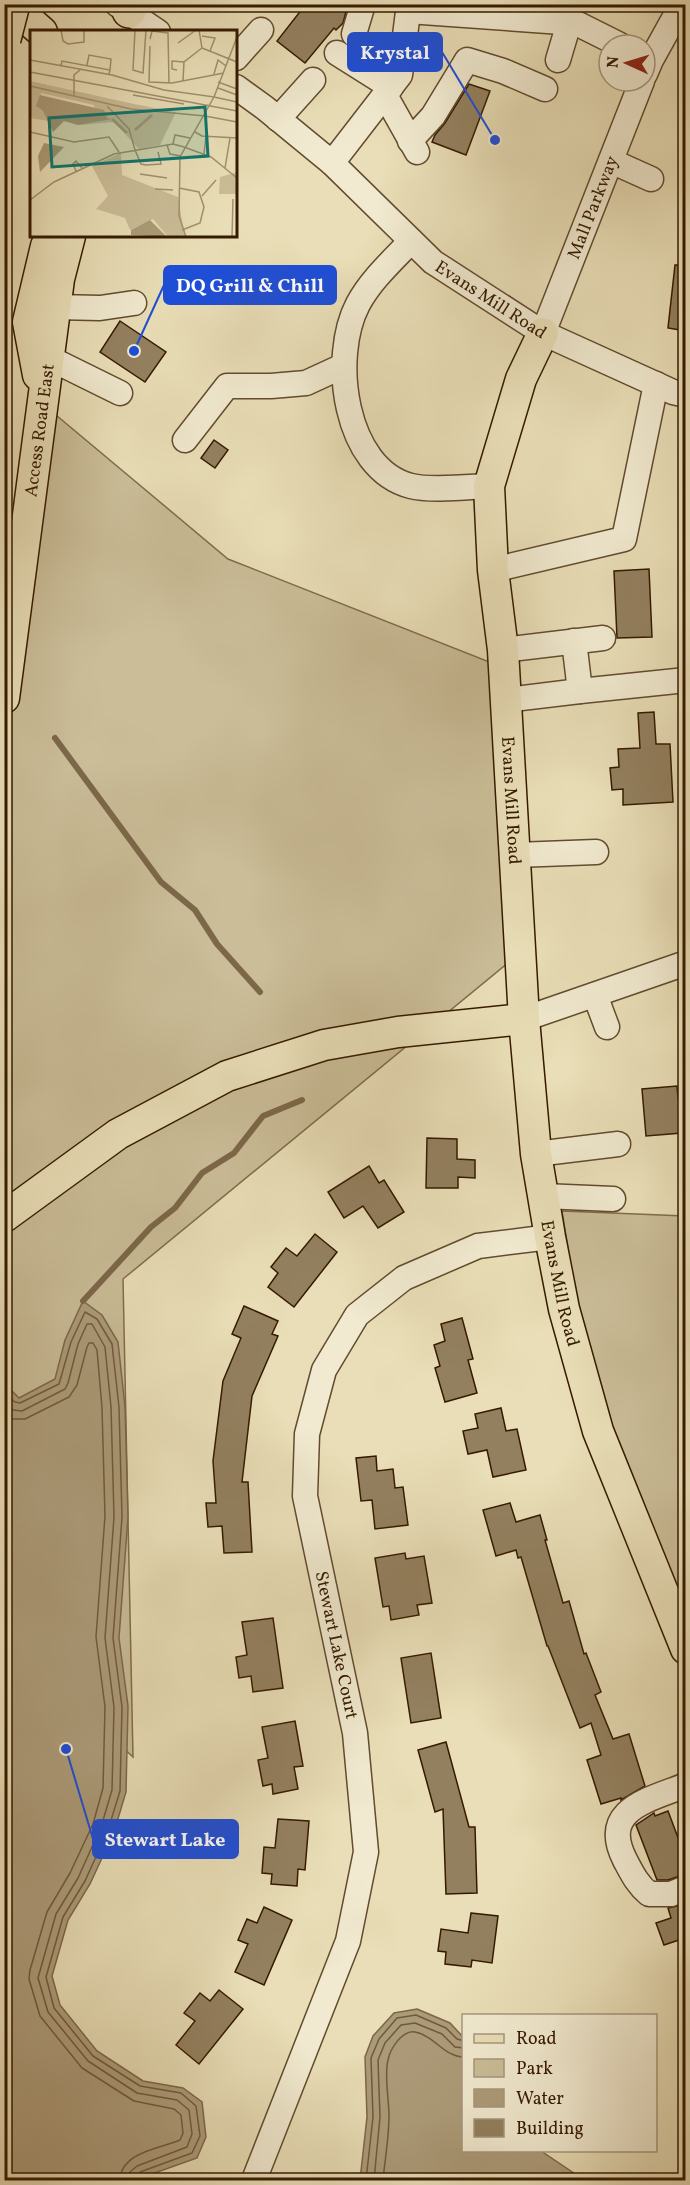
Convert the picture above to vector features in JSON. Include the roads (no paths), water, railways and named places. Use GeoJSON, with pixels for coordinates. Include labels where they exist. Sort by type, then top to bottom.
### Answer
{"type":"FeatureCollection","features":[{"type":"Feature","properties":{"kind":"highway"},"geometry":{"type":"LineString","coordinates":[[4,39],[13,4]]}},
{"type":"Feature","properties":{"kind":"main road"},"geometry":{"type":"LineString","coordinates":[[6,4],[17,10],[40,30]]}},
{"type":"Feature","properties":{"kind":"main road"},"geometry":{"type":"LineString","coordinates":[[43,402],[28,322],[49,237]]}},
{"type":"Feature","properties":{"kind":"main road","name":"Access Road East"},"geometry":{"type":"LineString","coordinates":[[4,698],[55,307],[59,279],[70,237]]}},
{"type":"Feature","properties":{"kind":"main road","name":"Evans Mill Road"},"geometry":{"type":"LineString","coordinates":[[543,333],[520,379],[489,486],[493,570],[503,650],[524,1019],[536,1154],[564,1310],[598,1431],[686,1649]]}},
{"type":"Feature","properties":{"kind":"main road"},"geometry":{"type":"LineString","coordinates":[[4,1217],[118,1134],[227,1076],[324,1045],[398,1032],[524,1019]]}},
{"type":"Feature","properties":{"kind":"street"},"geometry":{"type":"LineString","coordinates":[[354,34],[363,4]]}},
{"type":"Feature","properties":{"kind":"street","name":"Mall Parkway"},"geometry":{"type":"LineString","coordinates":[[657,48],[682,4]]}},
{"type":"Feature","properties":{"kind":"street"},"geometry":{"type":"LineString","coordinates":[[332,163],[400,75],[409,8],[569,22],[597,34]]}},
{"type":"Feature","properties":{"kind":"street"},"geometry":{"type":"LineString","coordinates":[[126,13],[155,30]]}},
{"type":"Feature","properties":{"kind":"street"},"geometry":{"type":"LineString","coordinates":[[558,60],[569,22]]}},
{"type":"Feature","properties":{"kind":"street"},"geometry":{"type":"LineString","coordinates":[[237,57],[261,30]]}},
{"type":"Feature","properties":{"kind":"street"},"geometry":{"type":"LineString","coordinates":[[337,53],[388,91],[413,146],[467,60],[503,71],[545,89]]}},
{"type":"Feature","properties":{"kind":"street"},"geometry":{"type":"LineString","coordinates":[[279,119],[313,80]]}},
{"type":"Feature","properties":{"kind":"street","name":"Evans Mill Road"},"geometry":{"type":"LineString","coordinates":[[237,88],[332,163],[433,262],[543,333]]}},
{"type":"Feature","properties":{"kind":"street","name":"Mall Parkway"},"geometry":{"type":"LineString","coordinates":[[543,333],[637,93]]}},
{"type":"Feature","properties":{"kind":"street"},"geometry":{"type":"LineString","coordinates":[[611,161],[651,180]]}},
{"type":"Feature","properties":{"kind":"street"},"geometry":{"type":"LineString","coordinates":[[411,242],[376,278],[357,305],[346,338],[343,366],[348,404],[361,445],[385,474],[411,486],[449,488],[489,486]]}},
{"type":"Feature","properties":{"kind":"street"},"geometry":{"type":"LineString","coordinates":[[55,307],[100,308],[134,303]]}},
{"type":"Feature","properties":{"kind":"street"},"geometry":{"type":"LineString","coordinates":[[543,333],[656,384],[686,395]]}},
{"type":"Feature","properties":{"kind":"street"},"geometry":{"type":"LineString","coordinates":[[49,358],[120,393]]}},
{"type":"Feature","properties":{"kind":"street"},"geometry":{"type":"LineString","coordinates":[[185,440],[227,386],[306,383],[343,366]]}},
{"type":"Feature","properties":{"kind":"street"},"geometry":{"type":"LineString","coordinates":[[493,570],[624,539],[656,384]]}},
{"type":"Feature","properties":{"kind":"street"},"geometry":{"type":"LineString","coordinates":[[503,650],[603,638]]}},
{"type":"Feature","properties":{"kind":"street"},"geometry":{"type":"LineString","coordinates":[[574,641],[580,691]]}},
{"type":"Feature","properties":{"kind":"street"},"geometry":{"type":"LineString","coordinates":[[506,700],[686,680]]}},
{"type":"Feature","properties":{"kind":"street"},"geometry":{"type":"LineString","coordinates":[[516,855],[596,852]]}},
{"type":"Feature","properties":{"kind":"street"},"geometry":{"type":"LineString","coordinates":[[524,1019],[686,963]]}},
{"type":"Feature","properties":{"kind":"street"},"geometry":{"type":"LineString","coordinates":[[595,996],[607,1027]]}},
{"type":"Feature","properties":{"kind":"street"},"geometry":{"type":"LineString","coordinates":[[536,1154],[618,1143]]}},
{"type":"Feature","properties":{"kind":"street"},"geometry":{"type":"LineString","coordinates":[[543,1196],[613,1199]]}},
{"type":"Feature","properties":{"kind":"street","name":"Stewart Lake Court"},"geometry":{"type":"LineString","coordinates":[[254,2181],[348,1941],[366,1852],[355,1733],[305,1496],[307,1434],[324,1370],[357,1315],[404,1278],[478,1246],[550,1237]]}},
{"type":"Feature","properties":{"kind":"street"},"geometry":{"type":"LineString","coordinates":[[686,1785],[633,1806],[623,1816],[617,1834],[620,1850],[639,1886],[649,1894],[671,1894],[686,1888]]}},
{"type":"Feature","properties":{"kind":"water"},"geometry":{"type":"Polygon","coordinates":[[[83,1301],[102,1315],[118,1342],[125,1407],[128,1517],[119,1638],[128,1706],[126,1792],[114,1832],[90,1884],[68,1920],[52,1976],[60,2005],[97,2051],[143,2081],[183,2088],[202,2102],[206,2137],[197,2158],[135,2180],[5,2180],[5,1384],[19,1398],[55,1379],[65,1340],[83,1301]]]}},
{"type":"Feature","properties":{"kind":"water"},"geometry":{"type":"Polygon","coordinates":[[[417,2009],[450,2023],[462,2036],[462,2152],[542,2152],[584,2180],[360,2180],[367,2117],[365,2057],[373,2036],[394,2013],[417,2009]]]}},
{"type":"Feature","properties":{"kind":"waterway"},"geometry":{"type":"LineString","coordinates":[[55,738],[161,882],[195,910],[217,944],[260,992]]}},
{"type":"Feature","properties":{"kind":"waterway"},"geometry":{"type":"LineString","coordinates":[[83,1301],[151,1227],[175,1208],[202,1173],[234,1153],[263,1116],[302,1100]]}},
{"type":"Feature","properties":{"kind":"place","name":"Krystal"},"geometry":{"type":"Point","coordinates":[495,140]}},
{"type":"Feature","properties":{"kind":"place","name":"DQ Grill & Chill"},"geometry":{"type":"Point","coordinates":[134,351]}},
{"type":"Feature","properties":{"kind":"place","name":"Stewart Lake"},"geometry":{"type":"Point","coordinates":[66,1749]}}]}
